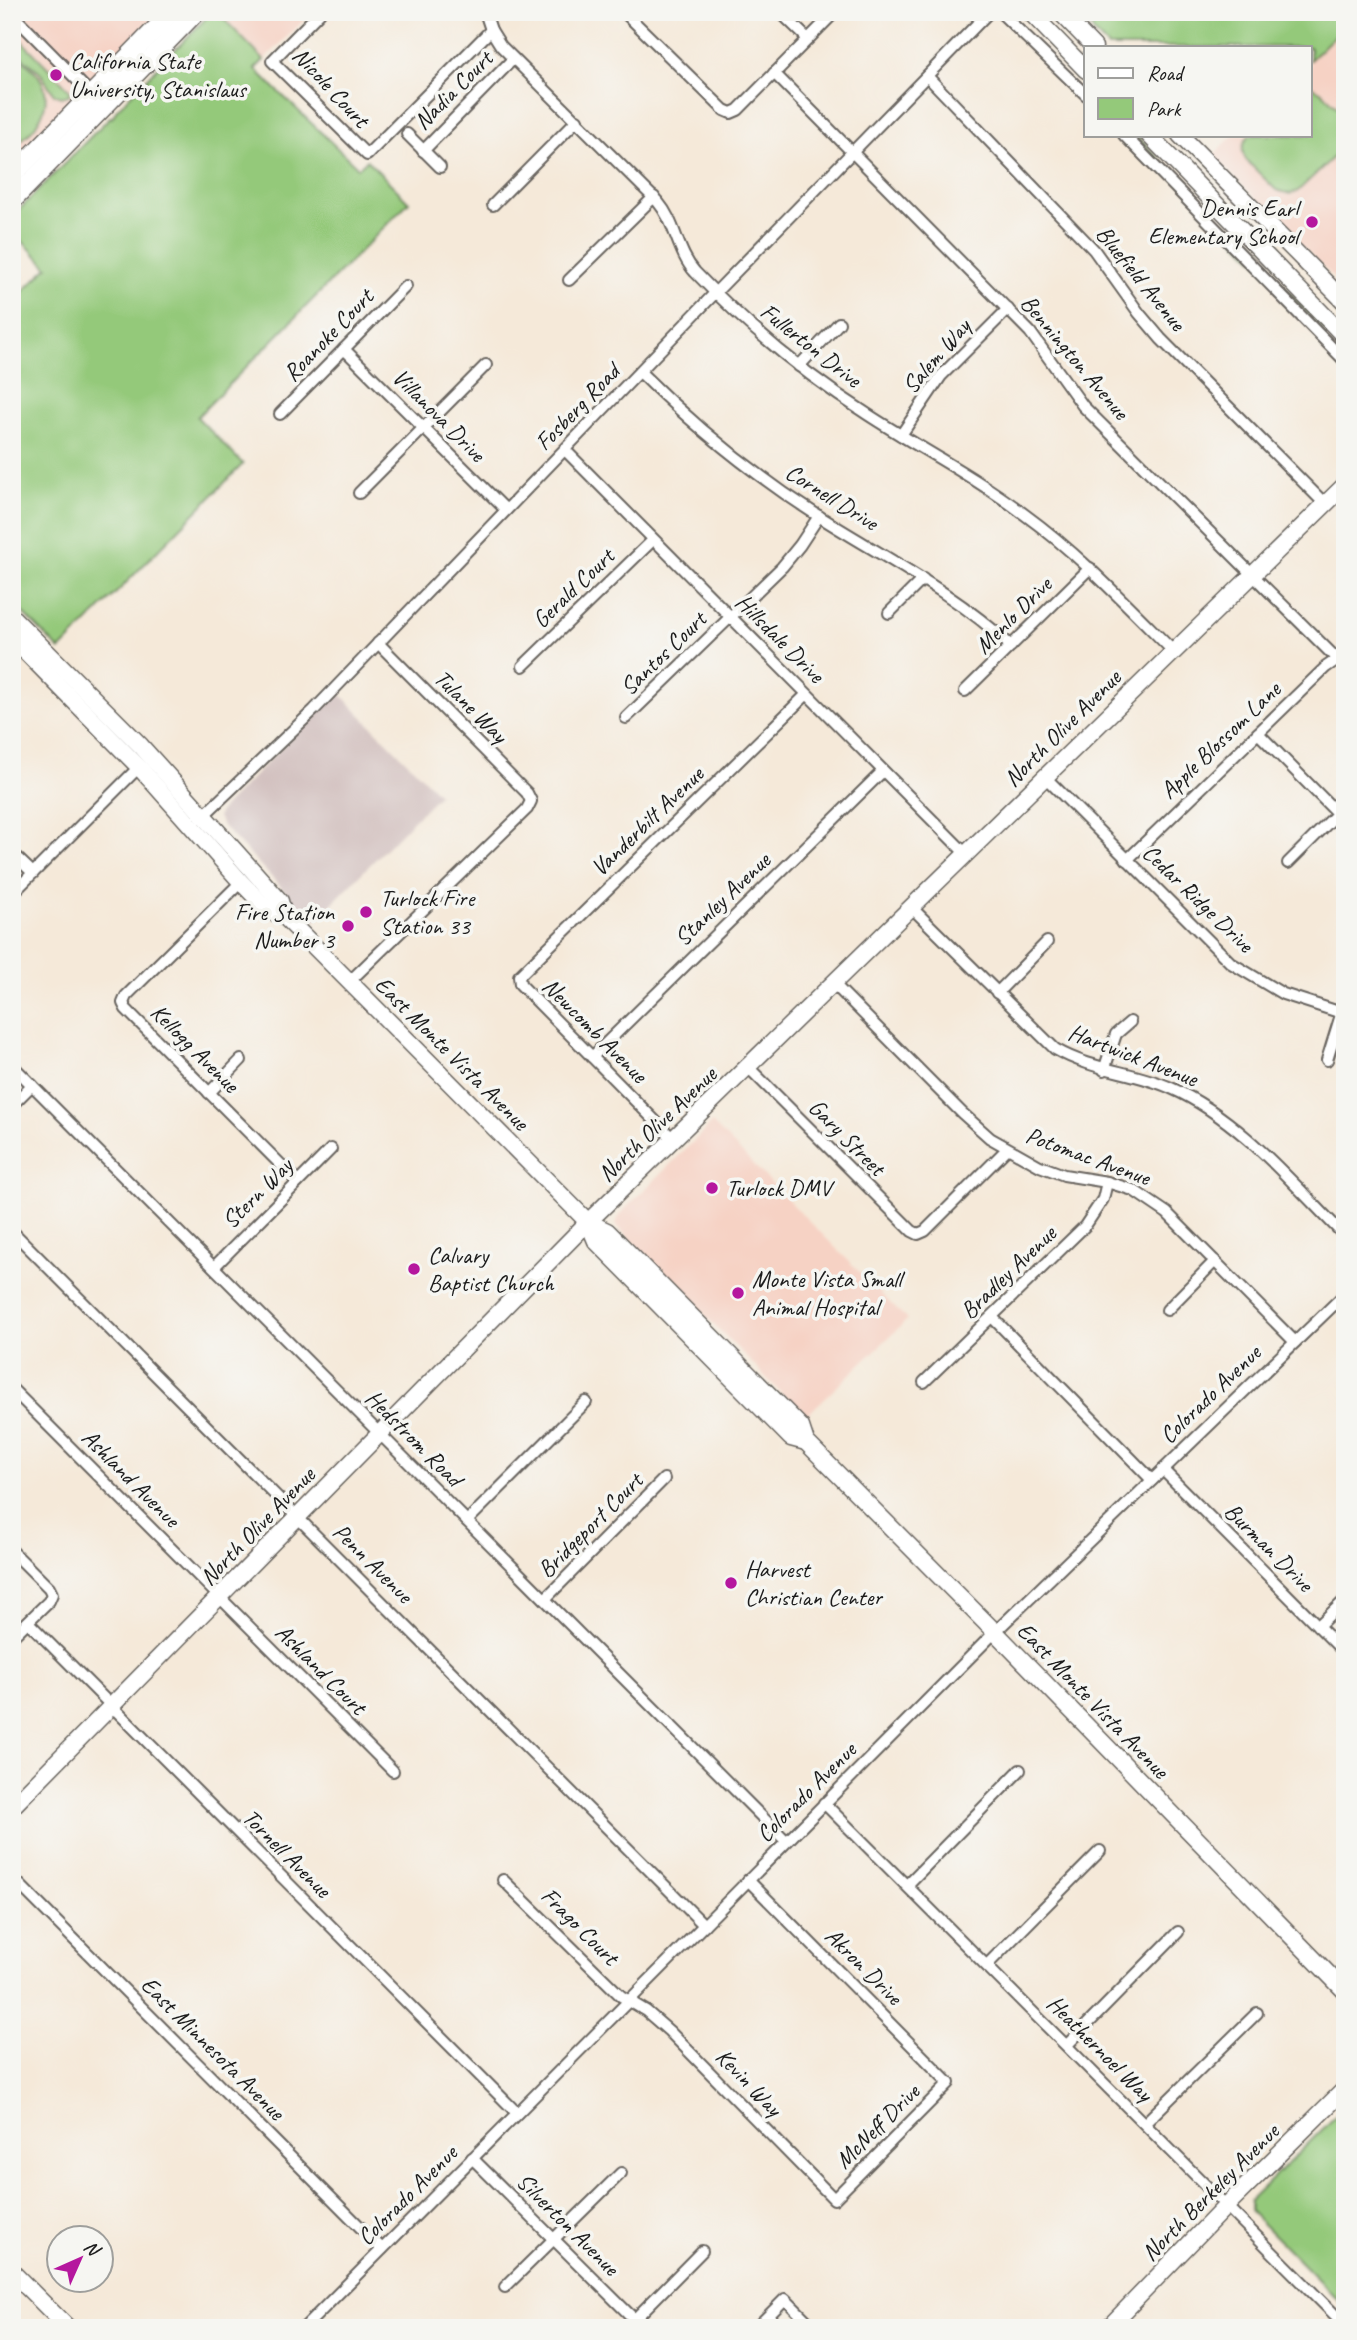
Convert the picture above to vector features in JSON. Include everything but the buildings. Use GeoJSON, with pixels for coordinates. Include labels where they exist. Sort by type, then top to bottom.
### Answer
{"type":"FeatureCollection","features":[{"type":"Feature","properties":{"kind":"main road"},"geometry":{"type":"LineString","coordinates":[[12,201],[172,12]]}},
{"type":"Feature","properties":{"kind":"main road"},"geometry":{"type":"LineString","coordinates":[[12,176],[196,12]]}},
{"type":"Feature","properties":{"kind":"street","name":"Nicole Court"},"geometry":{"type":"LineString","coordinates":[[320,12],[272,61],[367,155],[491,30]]}},
{"type":"Feature","properties":{"kind":"street","name":"Fullerton Drive"},"geometry":{"type":"LineString","coordinates":[[485,12],[491,30],[513,59],[654,197],[672,222],[687,261],[759,333],[853,405],[997,494],[1059,541],[1090,568],[1172,651]]}},
{"type":"Feature","properties":{"kind":"street"},"geometry":{"type":"LineString","coordinates":[[624,12],[724,110],[731,113],[738,110],[835,12]]}},
{"type":"Feature","properties":{"kind":"street"},"geometry":{"type":"LineString","coordinates":[[780,12],[808,39]]}},
{"type":"Feature","properties":{"kind":"street","name":"Fosberg Road"},"geometry":{"type":"LineString","coordinates":[[197,822],[314,710],[989,12]]}},
{"type":"Feature","properties":{"kind":"street"},"geometry":{"type":"LineString","coordinates":[[1000,12],[1084,93]]}},
{"type":"Feature","properties":{"kind":"street"},"geometry":{"type":"LineString","coordinates":[[1030,12],[1084,68]]}},
{"type":"Feature","properties":{"kind":"street"},"geometry":{"type":"LineString","coordinates":[[1060,12],[1093,46]]}},
{"type":"Feature","properties":{"kind":"street"},"geometry":{"type":"LineString","coordinates":[[12,14],[98,100]]}},
{"type":"Feature","properties":{"kind":"street","name":"Nadia Court"},"geometry":{"type":"LineString","coordinates":[[423,151],[513,59]]}},
{"type":"Feature","properties":{"kind":"street","name":"Bennington Avenue"},"geometry":{"type":"LineString","coordinates":[[774,73],[1030,332],[1083,405],[1251,575],[1342,660]]}},
{"type":"Feature","properties":{"kind":"street","name":"Bluefield Avenue"},"geometry":{"type":"LineString","coordinates":[[927,76],[1088,243],[1161,339],[1337,494]]}},
{"type":"Feature","properties":{"kind":"street"},"geometry":{"type":"LineString","coordinates":[[493,205],[576,120]]}},
{"type":"Feature","properties":{"kind":"street","name":"Nadia Court"},"geometry":{"type":"LineString","coordinates":[[407,134],[439,167]]}},
{"type":"Feature","properties":{"kind":"street"},"geometry":{"type":"LineString","coordinates":[[1125,136],[1345,360]]}},
{"type":"Feature","properties":{"kind":"street"},"geometry":{"type":"LineString","coordinates":[[1150,136],[1345,337]]}},
{"type":"Feature","properties":{"kind":"street"},"geometry":{"type":"LineString","coordinates":[[1181,136],[1345,302]]}},
{"type":"Feature","properties":{"kind":"street"},"geometry":{"type":"LineString","coordinates":[[569,280],[654,197]]}},
{"type":"Feature","properties":{"kind":"street","name":"Roanoke Court"},"geometry":{"type":"LineString","coordinates":[[280,414],[406,286]]}},
{"type":"Feature","properties":{"kind":"street","name":"Salem Way"},"geometry":{"type":"LineString","coordinates":[[901,435],[941,376],[1008,309]]}},
{"type":"Feature","properties":{"kind":"street"},"geometry":{"type":"LineString","coordinates":[[799,366],[839,323]]}},
{"type":"Feature","properties":{"kind":"street","name":"Villanova Drive"},"geometry":{"type":"LineString","coordinates":[[344,349],[506,510]]}},
{"type":"Feature","properties":{"kind":"street"},"geometry":{"type":"LineString","coordinates":[[359,493],[486,365]]}},
{"type":"Feature","properties":{"kind":"street","name":"Cornell Drive"},"geometry":{"type":"LineString","coordinates":[[640,372],[721,446],[819,516],[923,579],[1011,646]]}},
{"type":"Feature","properties":{"kind":"street","name":"Hillsdale Drive"},"geometry":{"type":"LineString","coordinates":[[565,450],[966,854]]}},
{"type":"Feature","properties":{"kind":"street","name":"North Olive Avenue"},"geometry":{"type":"LineString","coordinates":[[12,1807],[588,1222],[1172,651],[1337,494]]}},
{"type":"Feature","properties":{"kind":"street","name":"Santos Court"},"geometry":{"type":"LineString","coordinates":[[626,718],[795,552],[819,516]]}},
{"type":"Feature","properties":{"kind":"street","name":"Gerald Court"},"geometry":{"type":"LineString","coordinates":[[523,666],[653,540]]}},
{"type":"Feature","properties":{"kind":"street","name":"Menlo Drive"},"geometry":{"type":"LineString","coordinates":[[965,691],[1090,568]]}},
{"type":"Feature","properties":{"kind":"street"},"geometry":{"type":"LineString","coordinates":[[889,613],[923,579]]}},
{"type":"Feature","properties":{"kind":"street","name":"East Monte Vista Avenue"},"geometry":{"type":"LineString","coordinates":[[12,617],[141,746],[241,882],[269,911],[284,916],[588,1222],[607,1231],[802,1427],[806,1442],[1345,1991]]}},
{"type":"Feature","properties":{"kind":"street","name":"East Monte Vista Avenue"},"geometry":{"type":"LineString","coordinates":[[12,638],[139,767],[280,901],[284,916]]}},
{"type":"Feature","properties":{"kind":"street","name":"Tulane Way"},"geometry":{"type":"LineString","coordinates":[[349,982],[527,809],[531,801],[527,793],[378,643]]}},
{"type":"Feature","properties":{"kind":"street","name":"Apple Blossom Lane"},"geometry":{"type":"LineString","coordinates":[[1127,860],[1258,733],[1342,660]]}},
{"type":"Feature","properties":{"kind":"street","name":"Vanderbilt Avenue"},"geometry":{"type":"LineString","coordinates":[[519,979],[521,974],[806,695]]}},
{"type":"Feature","properties":{"kind":"street"},"geometry":{"type":"LineString","coordinates":[[1258,733],[1341,817],[1288,863]]}},
{"type":"Feature","properties":{"kind":"street"},"geometry":{"type":"LineString","coordinates":[[12,894],[139,767]]}},
{"type":"Feature","properties":{"kind":"street","name":"Stanley Avenue"},"geometry":{"type":"LineString","coordinates":[[592,1056],[883,771]]}},
{"type":"Feature","properties":{"kind":"street","name":"Cedar Ridge Drive"},"geometry":{"type":"LineString","coordinates":[[1045,777],[1217,951],[1239,969],[1283,994],[1344,1009]]}},
{"type":"Feature","properties":{"kind":"street"},"geometry":{"type":"LineString","coordinates":[[12,853],[33,873]]}},
{"type":"Feature","properties":{"kind":"street","name":"Kellogg Avenue"},"geometry":{"type":"LineString","coordinates":[[241,882],[123,1001],[126,1009],[298,1182]]}},
{"type":"Feature","properties":{"kind":"street","name":"Hartwick Avenue"},"geometry":{"type":"LineString","coordinates":[[912,908],[1055,1049],[1077,1061],[1104,1070],[1169,1086],[1213,1110],[1247,1139],[1345,1236]]}},
{"type":"Feature","properties":{"kind":"street"},"geometry":{"type":"LineString","coordinates":[[997,993],[1048,942]]}},
{"type":"Feature","properties":{"kind":"street","name":"Newcomb Avenue"},"geometry":{"type":"LineString","coordinates":[[519,979],[520,984],[674,1140]]}},
{"type":"Feature","properties":{"kind":"street","name":"Potomac Avenue"},"geometry":{"type":"LineString","coordinates":[[834,984],[962,1113],[1007,1149],[1064,1175],[1107,1182],[1133,1190],[1157,1205],[1295,1342]]}},
{"type":"Feature","properties":{"kind":"street"},"geometry":{"type":"LineString","coordinates":[[1327,1060],[1344,1009]]}},
{"type":"Feature","properties":{"kind":"street"},"geometry":{"type":"LineString","coordinates":[[1104,1070],[1116,1034],[1130,1022]]}},
{"type":"Feature","properties":{"kind":"street"},"geometry":{"type":"LineString","coordinates":[[209,1093],[241,1060]]}},
{"type":"Feature","properties":{"kind":"street","name":"Hedstrom Road"},"geometry":{"type":"LineString","coordinates":[[12,1065],[786,1841]]}},
{"type":"Feature","properties":{"kind":"street","name":"Gary Street"},"geometry":{"type":"LineString","coordinates":[[748,1067],[918,1234],[925,1231],[1007,1149]]}},
{"type":"Feature","properties":{"kind":"street"},"geometry":{"type":"LineString","coordinates":[[12,1105],[32,1085]]}},
{"type":"Feature","properties":{"kind":"street","name":"Stern Way"},"geometry":{"type":"LineString","coordinates":[[214,1267],[331,1149]]}},
{"type":"Feature","properties":{"kind":"street","name":"Bradley Avenue"},"geometry":{"type":"LineString","coordinates":[[924,1382],[1086,1226],[1098,1208],[1107,1182]]}},
{"type":"Feature","properties":{"kind":"street","name":"East Monte Vista Avenue"},"geometry":{"type":"LineString","coordinates":[[588,1222],[596,1241],[791,1438],[806,1442]]}},
{"type":"Feature","properties":{"kind":"street","name":"Penn Avenue"},"geometry":{"type":"LineString","coordinates":[[12,1231],[704,1925]]}},
{"type":"Feature","properties":{"kind":"street"},"geometry":{"type":"LineString","coordinates":[[1167,1310],[1215,1261]]}},
{"type":"Feature","properties":{"kind":"street","name":"Colorado Avenue"},"geometry":{"type":"LineString","coordinates":[[304,2328],[995,1632],[1345,1294]]}},
{"type":"Feature","properties":{"kind":"street"},"geometry":{"type":"LineString","coordinates":[[992,1317],[1152,1480]]}},
{"type":"Feature","properties":{"kind":"street"},"geometry":{"type":"LineString","coordinates":[[718,1364],[741,1378],[759,1396],[768,1393]]}},
{"type":"Feature","properties":{"kind":"street","name":"Ashland Avenue"},"geometry":{"type":"LineString","coordinates":[[12,1389],[219,1597]]}},
{"type":"Feature","properties":{"kind":"street"},"geometry":{"type":"LineString","coordinates":[[467,1521],[586,1402]]}},
{"type":"Feature","properties":{"kind":"street","name":"Burman Drive"},"geometry":{"type":"LineString","coordinates":[[1163,1469],[1345,1653]]}},
{"type":"Feature","properties":{"kind":"street","name":"Bridgeport Court"},"geometry":{"type":"LineString","coordinates":[[545,1599],[664,1479]]}},
{"type":"Feature","properties":{"kind":"street"},"geometry":{"type":"LineString","coordinates":[[12,1551],[52,1594],[49,1601],[12,1637]]}},
{"type":"Feature","properties":{"kind":"street","name":"Ashland Court"},"geometry":{"type":"LineString","coordinates":[[219,1597],[393,1771]]}},
{"type":"Feature","properties":{"kind":"street"},"geometry":{"type":"LineString","coordinates":[[1318,1626],[1345,1600]]}},
{"type":"Feature","properties":{"kind":"street","name":"Tornell Avenue"},"geometry":{"type":"LineString","coordinates":[[28,1622],[517,2113]]}},
{"type":"Feature","properties":{"kind":"street"},"geometry":{"type":"LineString","coordinates":[[907,1885],[1020,1770]]}},
{"type":"Feature","properties":{"kind":"street","name":"Heathernoel Way"},"geometry":{"type":"LineString","coordinates":[[824,1803],[1345,2325]]}},
{"type":"Feature","properties":{"kind":"street"},"geometry":{"type":"LineString","coordinates":[[987,1965],[1100,1851]]}},
{"type":"Feature","properties":{"kind":"street","name":"East Minnesota Avenue"},"geometry":{"type":"LineString","coordinates":[[12,1877],[382,2249]]}},
{"type":"Feature","properties":{"kind":"street","name":"Frago Court"},"geometry":{"type":"LineString","coordinates":[[503,1880],[628,2001]]}},
{"type":"Feature","properties":{"kind":"street","name":"Akron Drive"},"geometry":{"type":"LineString","coordinates":[[748,1880],[949,2083]]}},
{"type":"Feature","properties":{"kind":"street"},"geometry":{"type":"LineString","coordinates":[[1067,2045],[1178,1932]]}},
{"type":"Feature","properties":{"kind":"street","name":"Kevin Way"},"geometry":{"type":"LineString","coordinates":[[628,2001],[646,2011],[669,2031],[834,2199]]}},
{"type":"Feature","properties":{"kind":"street"},"geometry":{"type":"LineString","coordinates":[[1145,2123],[1256,2013]]}},
{"type":"Feature","properties":{"kind":"street","name":"McNeff Drive"},"geometry":{"type":"LineString","coordinates":[[834,2199],[949,2083]]}},
{"type":"Feature","properties":{"kind":"street","name":"North Berkeley Avenue"},"geometry":{"type":"LineString","coordinates":[[1108,2328],[1227,2205],[1345,2089]]}},
{"type":"Feature","properties":{"kind":"street","name":"Silverton Avenue"},"geometry":{"type":"LineString","coordinates":[[472,2158],[554,2239],[630,2323]]}},
{"type":"Feature","properties":{"kind":"street"},"geometry":{"type":"LineString","coordinates":[[505,2287],[621,2173]]}},
{"type":"Feature","properties":{"kind":"street"},"geometry":{"type":"LineString","coordinates":[[630,2323],[702,2251]]}},
{"type":"Feature","properties":{"kind":"street"},"geometry":{"type":"LineString","coordinates":[[12,2272],[68,2328]]}},
{"type":"Feature","properties":{"kind":"street"},"geometry":{"type":"LineString","coordinates":[[756,2328],[785,2299],[814,2328]]}},
{"type":"Feature","properties":{"kind":"shaded area","name":"California State University, Stanislaus"},"geometry":{"type":"Polygon","coordinates":[[[12,12],[160,12],[12,164],[12,12]]]}},
{"type":"Feature","properties":{"kind":"shaded area"},"geometry":{"type":"Polygon","coordinates":[[[217,12],[312,12],[264,60],[217,12]]]}},
{"type":"Feature","properties":{"kind":"shaded area","name":"Dennis Earl Elementary School"},"geometry":{"type":"Polygon","coordinates":[[[1345,26],[1345,289],[1213,155],[1233,136],[1312,136],[1312,58],[1345,26]]]}},
{"type":"Feature","properties":{"kind":"shaded area"},"geometry":{"type":"Polygon","coordinates":[[[337,691],[439,794],[314,922],[221,824],[218,816],[337,691]]]}},
{"type":"Feature","properties":{"kind":"shaded area"},"geometry":{"type":"Polygon","coordinates":[[[712,1123],[907,1320],[805,1417],[616,1225],[619,1215],[712,1123]]]}},
{"type":"Feature","properties":{"kind":"green space"},"geometry":{"type":"Polygon","coordinates":[[[212,12],[217,12],[264,60],[255,69],[358,168],[367,160],[409,202],[197,417],[243,464],[60,650],[12,602],[12,302],[48,267],[12,231],[12,217],[110,117],[112,118],[117,109],[212,12]]]}},
{"type":"Feature","properties":{"kind":"green space"},"geometry":{"type":"Polygon","coordinates":[[[1082,12],[1345,12],[1345,26],[1312,58],[1312,46],[1107,46],[1094,33],[1082,12]]]}},
{"type":"Feature","properties":{"kind":"green space"},"geometry":{"type":"Polygon","coordinates":[[[12,31],[70,90],[69,95],[61,97],[54,94],[39,71],[12,49],[12,31]]]}},
{"type":"Feature","properties":{"kind":"green space"},"geometry":{"type":"Polygon","coordinates":[[[12,52],[40,78],[46,98],[41,117],[35,126],[12,146],[12,52]]]}},
{"type":"Feature","properties":{"kind":"green space"},"geometry":{"type":"Polygon","coordinates":[[[1312,87],[1321,91],[1345,115],[1345,146],[1298,191],[1290,194],[1276,190],[1246,160],[1243,147],[1249,136],[1312,136],[1312,87]]]}},
{"type":"Feature","properties":{"kind":"green space"},"geometry":{"type":"Polygon","coordinates":[[[1134,136],[1137,136],[1345,348],[1345,352],[1134,136]]]}},
{"type":"Feature","properties":{"kind":"green space"},"geometry":{"type":"Polygon","coordinates":[[[1345,2107],[1345,2307],[1250,2211],[1250,2201],[1345,2107]]]}},
{"type":"Feature","properties":{"kind":"place","name":"California State University, Stanislaus"},"geometry":{"type":"Point","coordinates":[56,75]}},
{"type":"Feature","properties":{"kind":"place","name":"Dennis Earl Elementary School"},"geometry":{"type":"Point","coordinates":[1312,222]}},
{"type":"Feature","properties":{"kind":"place","name":"Turlock Fire Station 33"},"geometry":{"type":"Point","coordinates":[366,912]}},
{"type":"Feature","properties":{"kind":"place","name":"Fire Station Number 3"},"geometry":{"type":"Point","coordinates":[348,926]}},
{"type":"Feature","properties":{"kind":"place","name":"Turlock DMV"},"geometry":{"type":"Point","coordinates":[712,1188]}},
{"type":"Feature","properties":{"kind":"place","name":"Calvary Baptist Church"},"geometry":{"type":"Point","coordinates":[414,1269]}},
{"type":"Feature","properties":{"kind":"place","name":"Monte Vista Small Animal Hospital"},"geometry":{"type":"Point","coordinates":[738,1293]}},
{"type":"Feature","properties":{"kind":"place","name":"Harvest Christian Center"},"geometry":{"type":"Point","coordinates":[731,1583]}}]}
